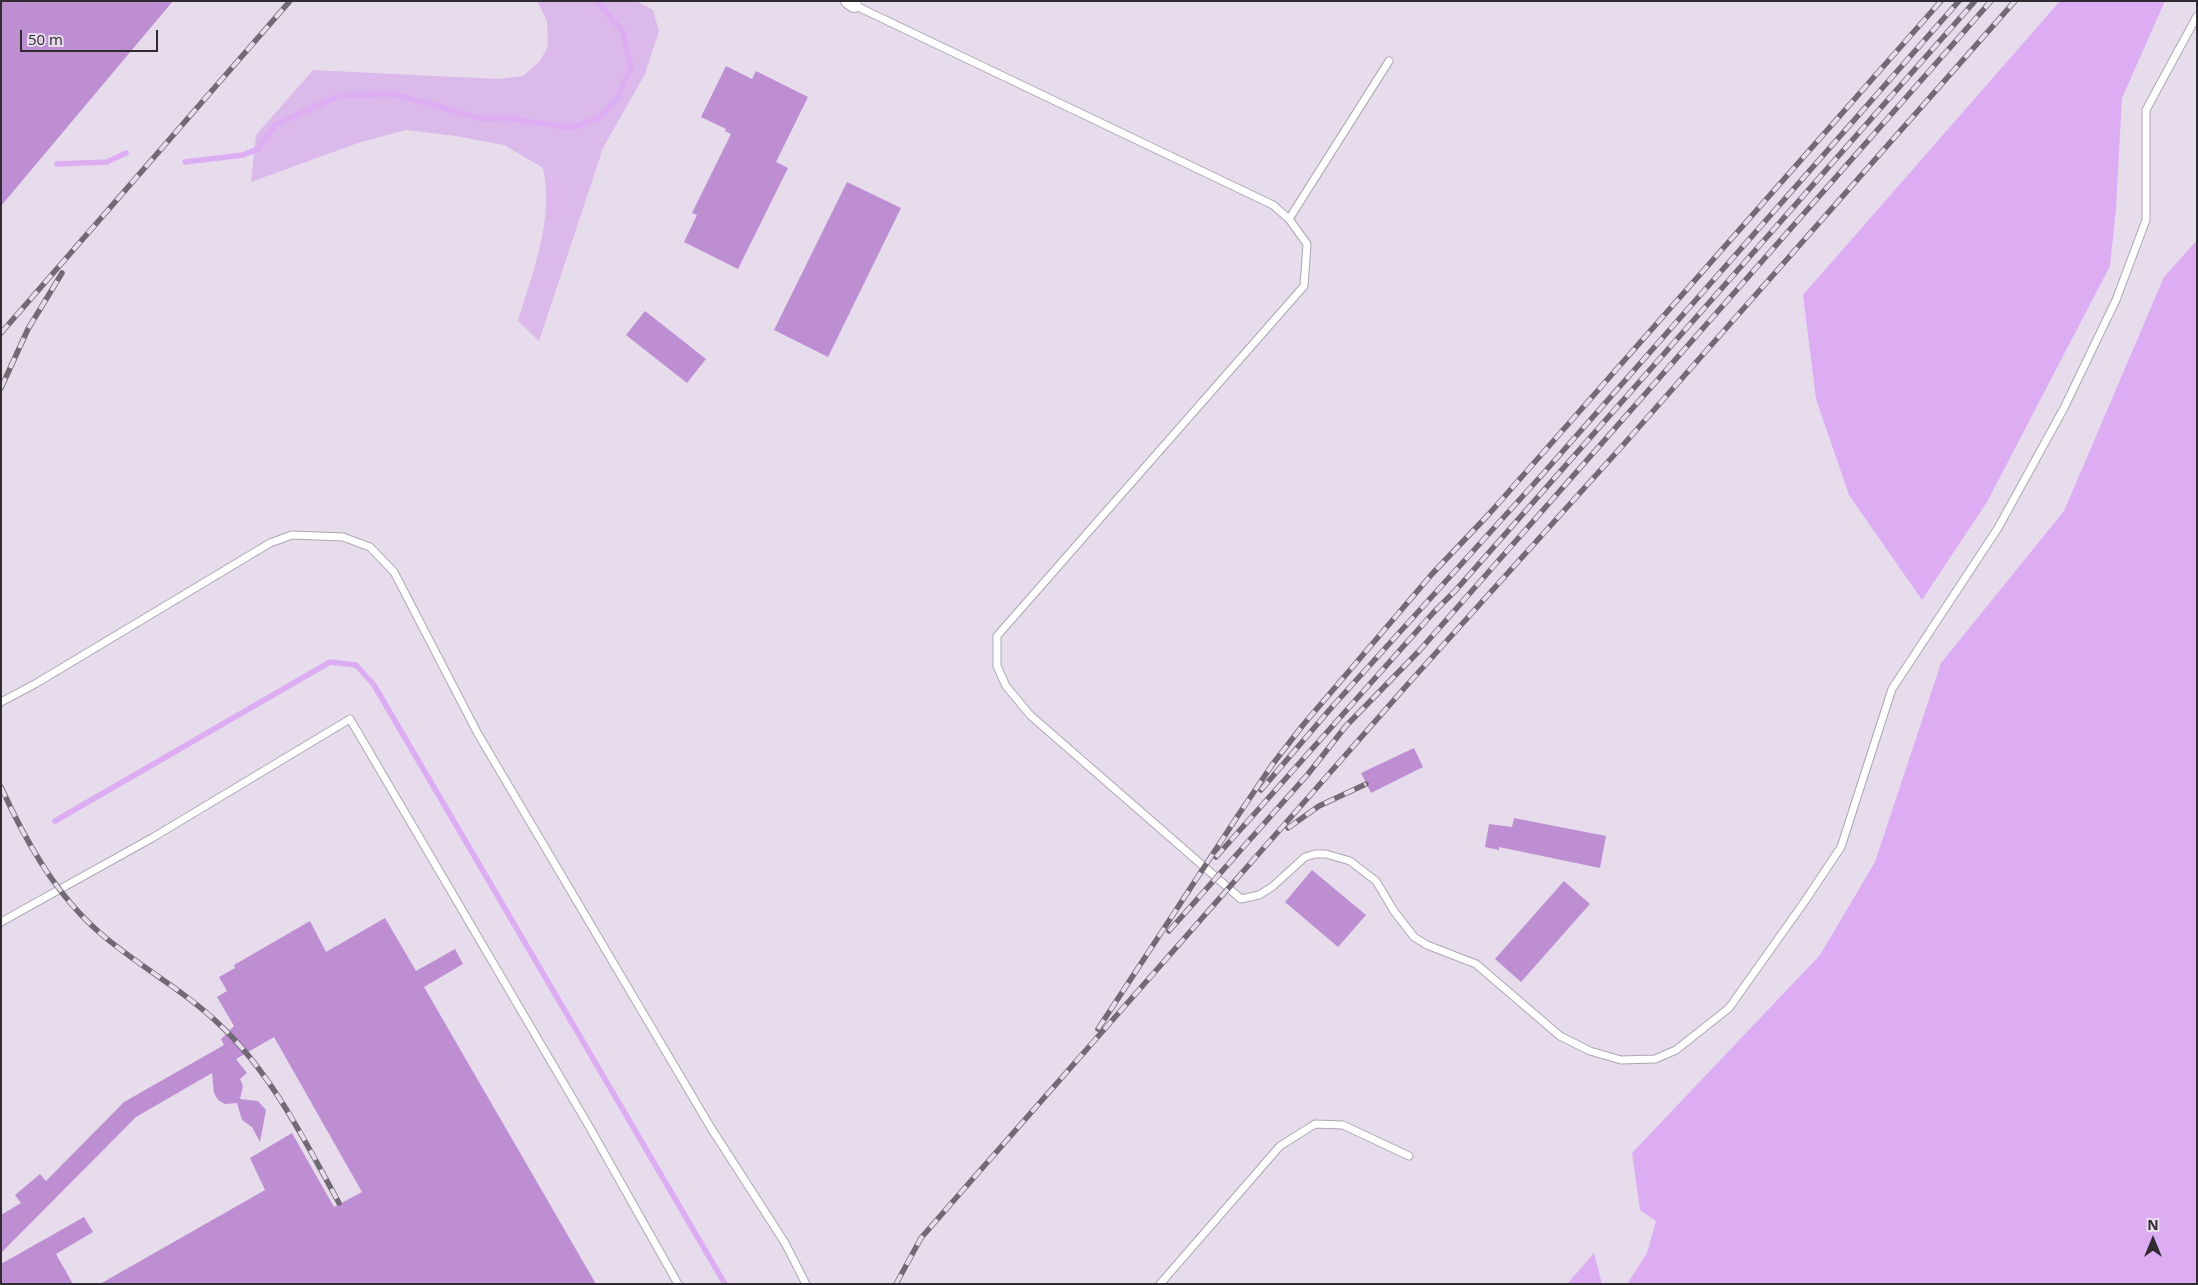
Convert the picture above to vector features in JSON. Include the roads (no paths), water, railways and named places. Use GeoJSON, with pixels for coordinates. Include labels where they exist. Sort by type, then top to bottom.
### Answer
{"type":"FeatureCollection","features":[{"type":"Feature","properties":{"kind":"lane"},"geometry":{"type":"LineString","coordinates":[[851,3],[1273,205],[1289,219],[1307,244],[1304,286],[997,636],[996,666],[1006,686],[1030,715],[1241,899],[1259,895],[1272,887],[1305,857],[1315,854],[1326,854],[1350,861],[1376,882],[1394,911],[1414,937],[1427,945],[1476,964],[1560,1036],[1590,1051],[1620,1060],[1655,1059],[1676,1050],[1729,1008],[1841,847],[1892,689],[1998,528],[2064,408],[2116,300],[2146,220],[2146,110],[2197,16]]}},
{"type":"Feature","properties":{"kind":"lane"},"geometry":{"type":"LineString","coordinates":[[1289,219],[1389,61]]}},
{"type":"Feature","properties":{"kind":"lane"},"geometry":{"type":"LineString","coordinates":[[1,702],[35,684],[270,543],[292,535],[343,537],[370,547],[394,572],[478,734],[711,1128],[785,1243],[806,1284]]}},
{"type":"Feature","properties":{"kind":"lane"},"geometry":{"type":"LineString","coordinates":[[1,922],[152,838],[350,719],[585,1120],[678,1284]]}},
{"type":"Feature","properties":{"kind":"lane"},"geometry":{"type":"LineString","coordinates":[[1160,1284],[1280,1146],[1315,1124],[1342,1125],[1409,1156]]}},
{"type":"Feature","properties":{"kind":"waterway"},"geometry":{"type":"LineString","coordinates":[[185,162],[243,155],[258,149],[275,125],[338,96],[393,94],[483,119],[505,118],[572,128],[602,116],[618,97],[631,67],[623,32],[597,1]]}},
{"type":"Feature","properties":{"kind":"waterway"},"geometry":{"type":"LineString","coordinates":[[57,164],[107,162],[126,153]]}},
{"type":"Feature","properties":{"kind":"waterway"},"geometry":{"type":"LineString","coordinates":[[55,821],[330,662],[356,665],[374,685],[725,1284]]}},
{"type":"Feature","properties":{"kind":"railway"},"geometry":{"type":"LineString","coordinates":[[1,333],[290,1]]}},
{"type":"Feature","properties":{"kind":"railway"},"geometry":{"type":"LineString","coordinates":[[1098,1029],[1272,765],[1303,725],[1432,574],[1489,514],[1941,1]]}},
{"type":"Feature","properties":{"kind":"railway"},"geometry":{"type":"LineString","coordinates":[[1261,790],[1332,707],[1541,476],[1959,1]]}},
{"type":"Feature","properties":{"kind":"railway"},"geometry":{"type":"LineString","coordinates":[[1216,857],[1433,613],[1455,591],[1975,1]]}},
{"type":"Feature","properties":{"kind":"railway"},"geometry":{"type":"LineString","coordinates":[[1169,931],[1308,774],[1346,726],[1419,651],[1991,1]]}},
{"type":"Feature","properties":{"kind":"railway"},"geometry":{"type":"LineString","coordinates":[[896,1284],[921,1238],[1408,684],[1624,444],[2015,1]]}},
{"type":"Feature","properties":{"kind":"railway"},"geometry":{"type":"LineString","coordinates":[[1,388],[28,329],[62,273]]}},
{"type":"Feature","properties":{"kind":"railway"},"geometry":{"type":"LineString","coordinates":[[1288,828],[1319,806],[1366,784]]}},
{"type":"Feature","properties":{"kind":"railway"},"geometry":{"type":"LineString","coordinates":[[1,787],[20,827],[55,884],[84,918],[115,945],[206,1012],[239,1044],[272,1087],[286,1109],[339,1203]]}}]}
